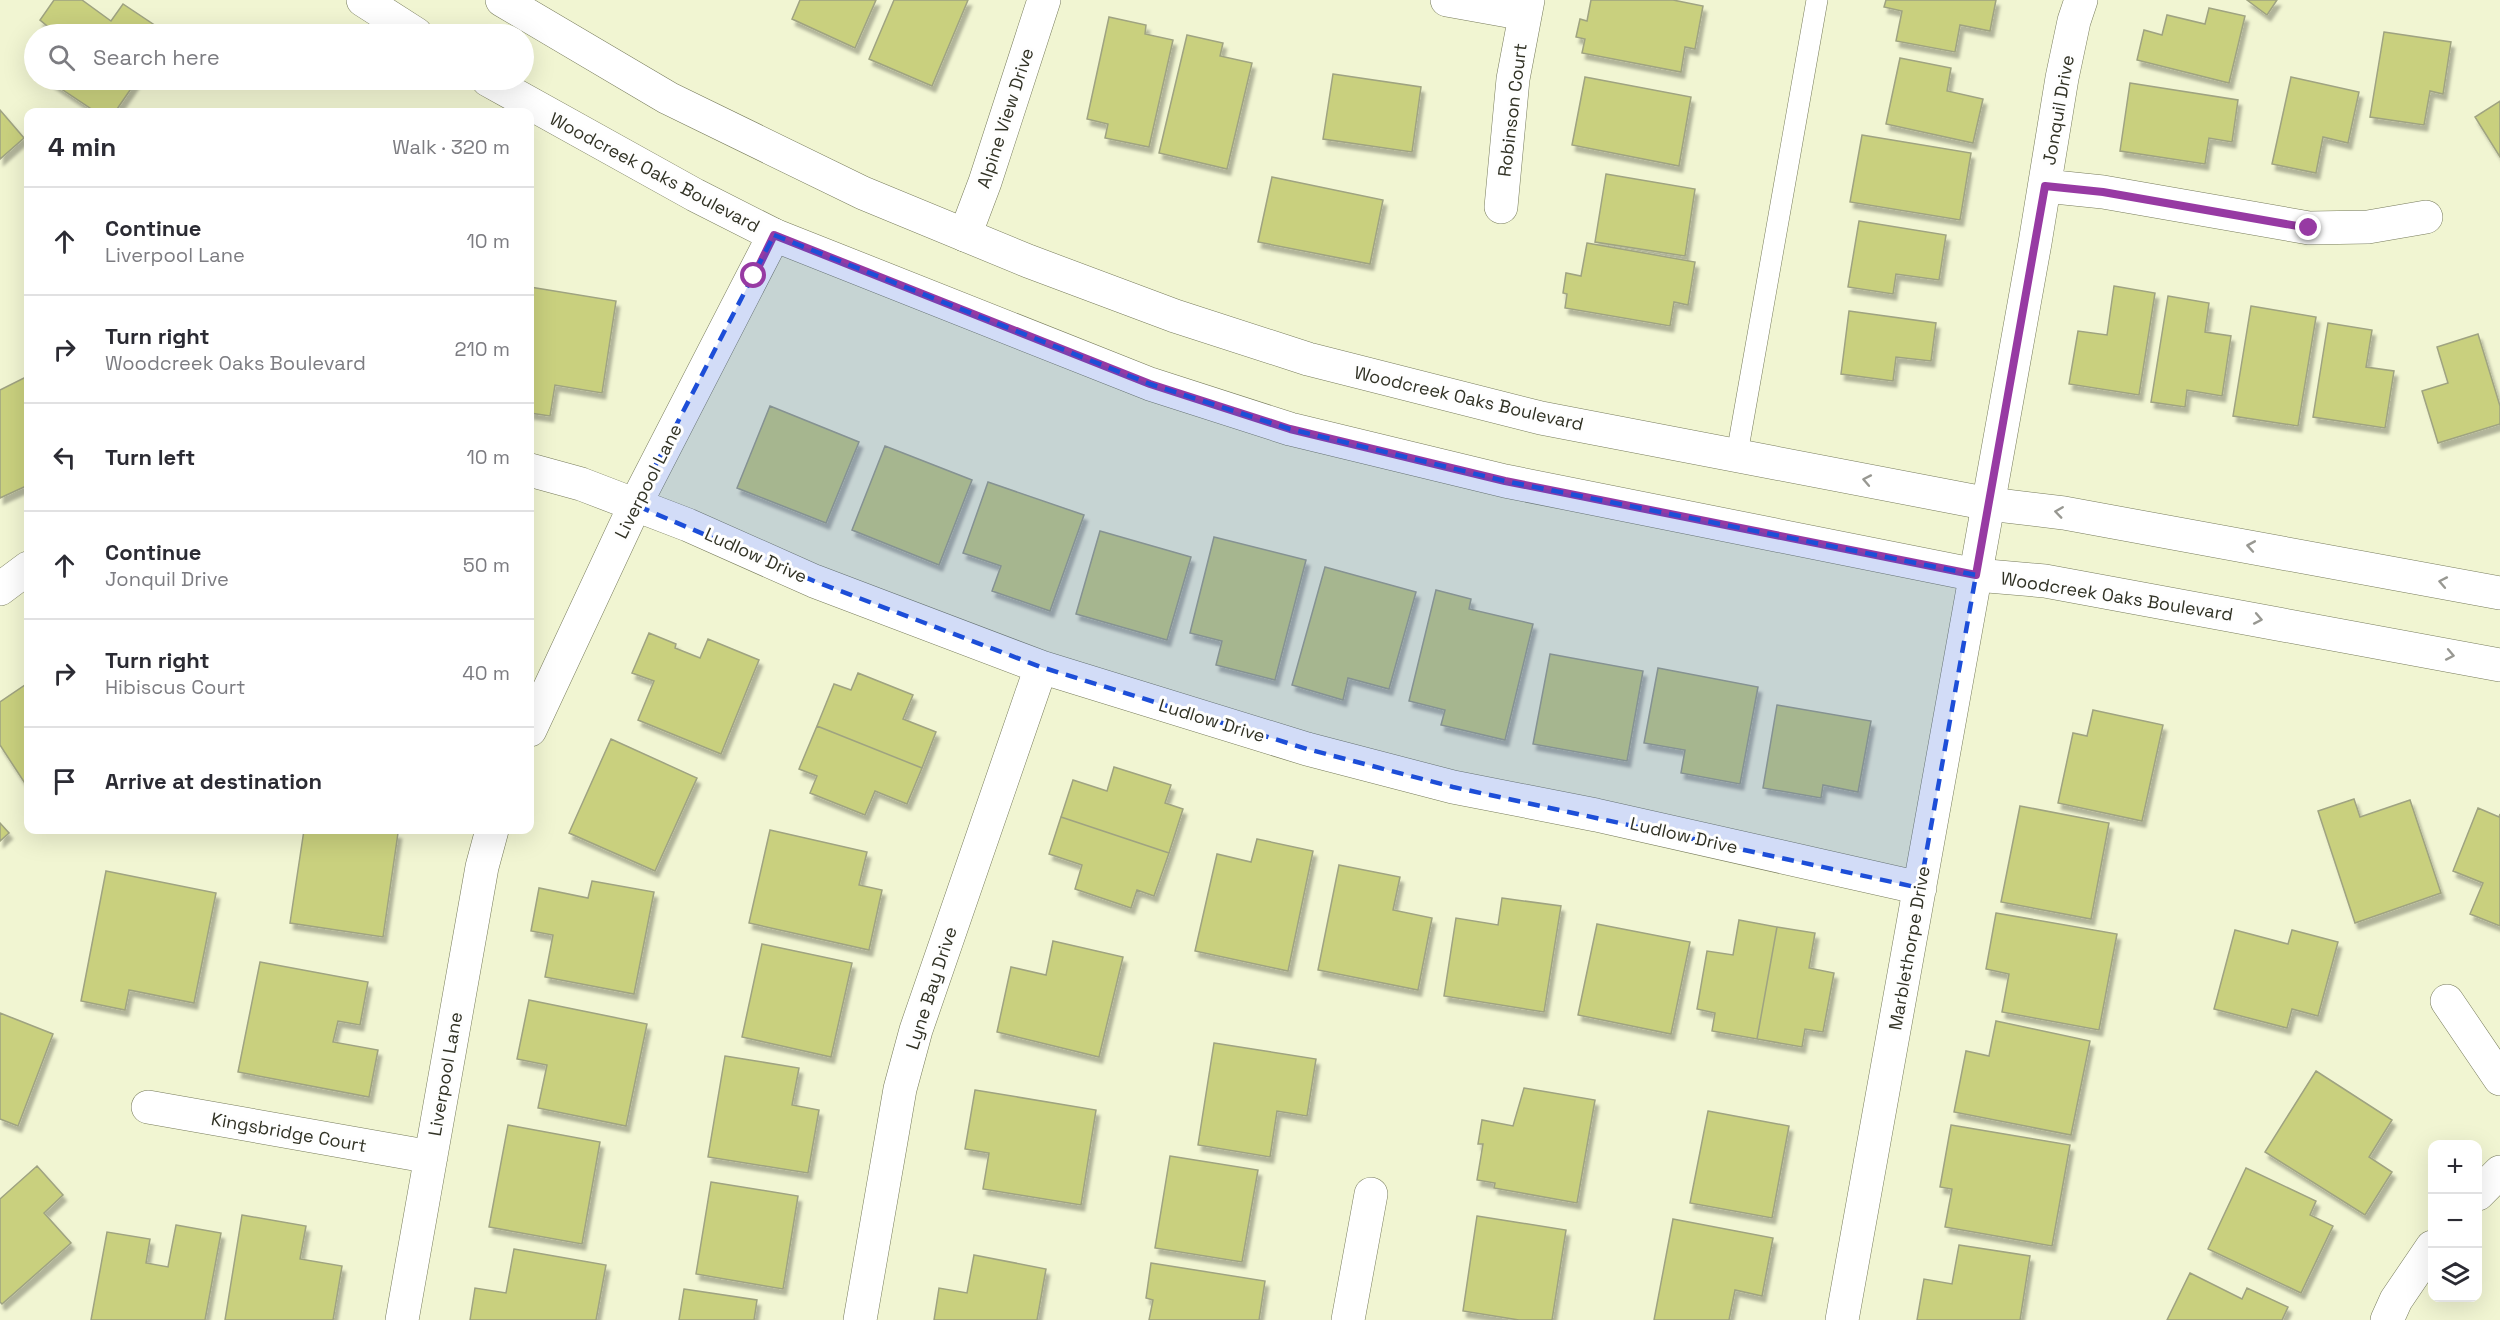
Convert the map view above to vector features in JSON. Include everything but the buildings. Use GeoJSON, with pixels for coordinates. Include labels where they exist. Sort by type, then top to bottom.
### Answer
{"type":"FeatureCollection","features":[{"type":"Feature","properties":{"kind":"street"},"geometry":{"type":"LineString","coordinates":[[363,0],[400,24]]}},
{"type":"Feature","properties":{"kind":"street","name":"Woodcreek Oaks Boulevard"},"geometry":{"type":"LineString","coordinates":[[502,0],[668,98],[862,193],[1028,261],[1175,316],[1308,359],[1541,417],[1989,504],[2064,513],[2500,593]]}},
{"type":"Feature","properties":{"kind":"street","name":"Alpine View Drive"},"geometry":{"type":"LineString","coordinates":[[965,235],[985,182],[1044,0]]}},
{"type":"Feature","properties":{"kind":"street"},"geometry":{"type":"LineString","coordinates":[[1448,0],[1527,7]]}},
{"type":"Feature","properties":{"kind":"street","name":"Jonquil Drive"},"geometry":{"type":"LineString","coordinates":[[1976,575],[2062,78],[2074,21],[2081,0]]}},
{"type":"Feature","properties":{"kind":"street","name":"Robinson Court"},"geometry":{"type":"LineString","coordinates":[[1501,207],[1513,79],[1527,7]]}},
{"type":"Feature","properties":{"kind":"street","name":"Woodcreek Oaks Boulevard"},"geometry":{"type":"LineString","coordinates":[[506,90],[774,235],[1150,384],[1290,429],[1505,481],[1976,575],[2045,581],[2500,664]]}},
{"type":"Feature","properties":{"kind":"street"},"geometry":{"type":"LineString","coordinates":[[2045,186],[2103,192],[2309,228],[2368,227],[2426,217]]}},
{"type":"Feature","properties":{"kind":"street","name":"Liverpool Lane"},"geometry":{"type":"LineString","coordinates":[[534,721],[634,505],[774,235]]}},
{"type":"Feature","properties":{"kind":"street","name":"Ludlow Drive"},"geometry":{"type":"LineString","coordinates":[[534,471],[581,484],[688,525],[814,581],[1041,667],[1307,749],[1453,786],[1596,815],[1920,888]]}},
{"type":"Feature","properties":{"kind":"street"},"geometry":{"type":"LineString","coordinates":[[0,589],[24,571]]}},
{"type":"Feature","properties":{"kind":"street","name":"Marblethorpe Drive"},"geometry":{"type":"LineString","coordinates":[[1842,1320],[1976,575]]}},
{"type":"Feature","properties":{"kind":"street","name":"Lyne Bay Drive"},"geometry":{"type":"LineString","coordinates":[[860,1320],[900,1089],[916,1030],[1041,667]]}},
{"type":"Feature","properties":{"kind":"street","name":"Liverpool Lane"},"geometry":{"type":"LineString","coordinates":[[402,1320],[482,867],[491,834]]}},
{"type":"Feature","properties":{"kind":"street"},"geometry":{"type":"LineString","coordinates":[[2447,1000],[2500,1079]]}},
{"type":"Feature","properties":{"kind":"street","name":"Kingsbridge Court"},"geometry":{"type":"LineString","coordinates":[[148,1107],[431,1157]]}},
{"type":"Feature","properties":{"kind":"street"},"geometry":{"type":"LineString","coordinates":[[2482,1190],[2500,1172]]}},
{"type":"Feature","properties":{"kind":"street"},"geometry":{"type":"LineString","coordinates":[[1348,1320],[1371,1194]]}},
{"type":"Feature","properties":{"kind":"street"},"geometry":{"type":"LineString","coordinates":[[2387,1320],[2396,1300],[2432,1248]]}},
{"type":"Feature","properties":{"kind":"lane"},"geometry":{"type":"LineString","coordinates":[[1737,454],[1817,0]]}},
{"type":"Feature","properties":{"kind":"highlighted area"},"geometry":{"type":"Polygon","coordinates":[[[774,235],[1150,384],[1290,429],[1505,481],[1976,575],[1920,888],[1453,787],[1307,749],[1041,667],[814,581],[635,505],[774,235]]]}},
{"type":"Feature","properties":{"kind":"route"},"geometry":{"type":"LineString","coordinates":[[754,276],[774,235],[1150,384],[1290,429],[1505,481],[1976,575],[2045,186],[2103,192],[2309,228]]}}]}
